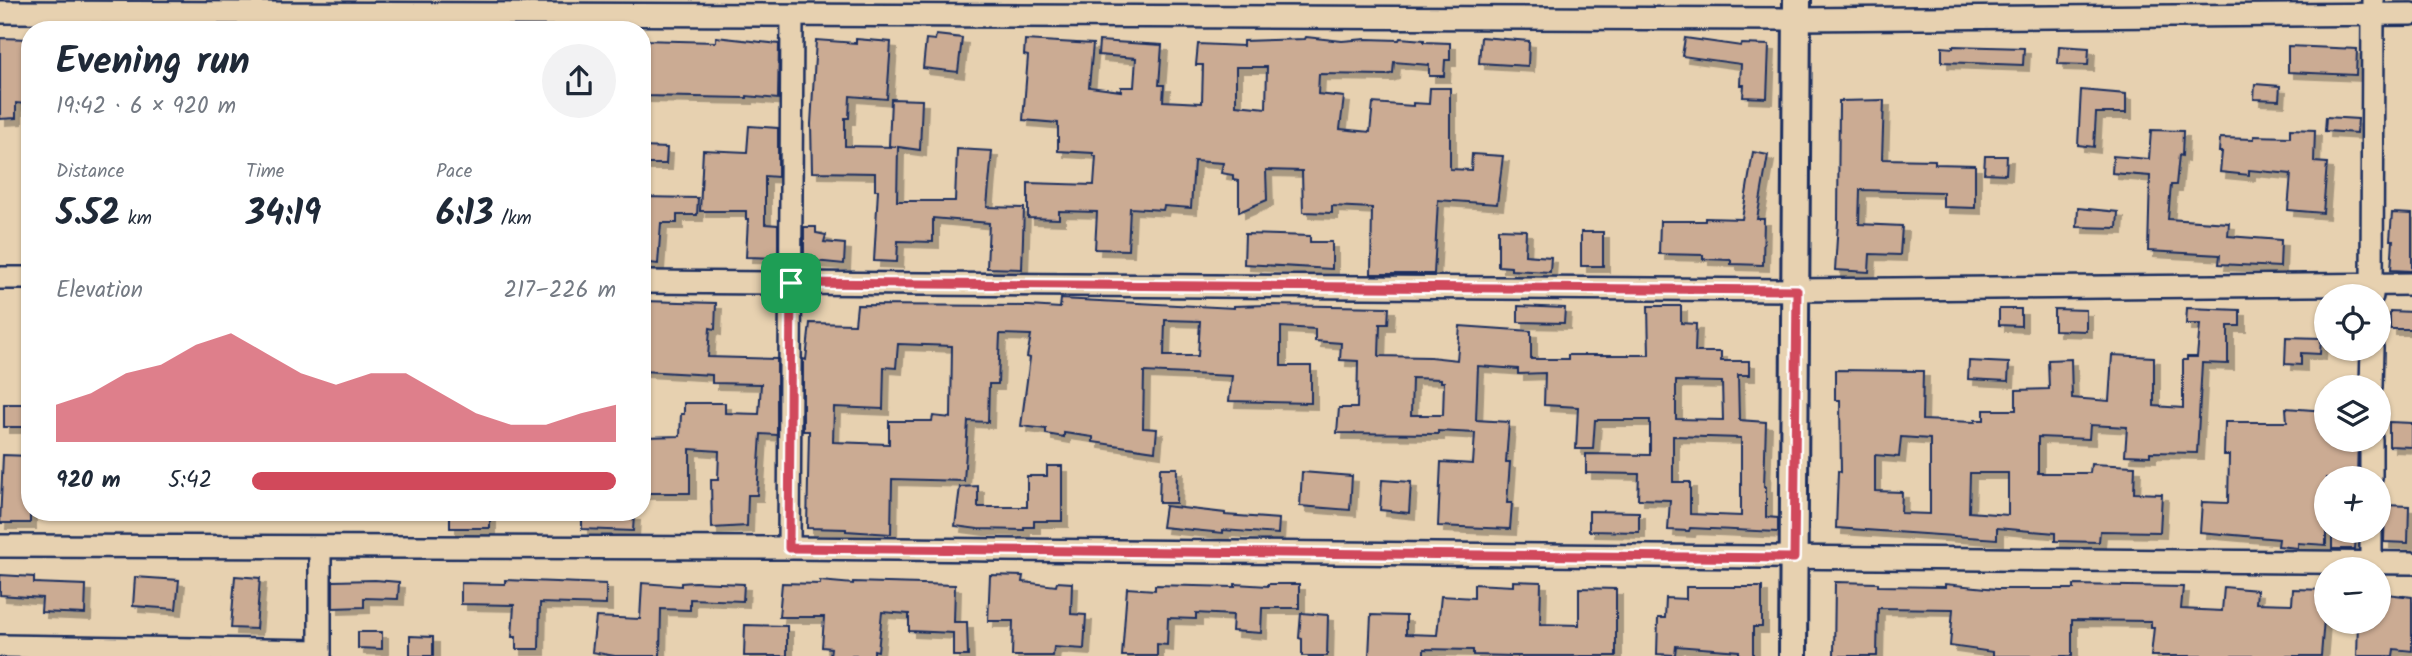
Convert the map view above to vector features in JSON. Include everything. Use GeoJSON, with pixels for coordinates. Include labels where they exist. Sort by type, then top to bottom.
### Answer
{"type":"FeatureCollection","features":[{"type":"Feature","properties":{"kind":"main road"},"geometry":{"type":"LineString","coordinates":[[1793,656],[1797,9]]}},
{"type":"Feature","properties":{"kind":"street"},"geometry":{"type":"LineString","coordinates":[[0,12],[446,7],[792,16],[2373,7],[2412,15]]}},
{"type":"Feature","properties":{"kind":"street"},"geometry":{"type":"LineString","coordinates":[[2372,284],[2373,7]]}},
{"type":"Feature","properties":{"kind":"street"},"geometry":{"type":"LineString","coordinates":[[789,548],[792,16]]}},
{"type":"Feature","properties":{"kind":"street"},"geometry":{"type":"LineString","coordinates":[[0,278],[21,278]]}},
{"type":"Feature","properties":{"kind":"street"},"geometry":{"type":"LineString","coordinates":[[651,282],[1797,290],[2314,290]]}},
{"type":"Feature","properties":{"kind":"street"},"geometry":{"type":"LineString","coordinates":[[2391,287],[2412,284]]}},
{"type":"Feature","properties":{"kind":"street"},"geometry":{"type":"LineString","coordinates":[[0,546],[789,548],[2314,563]]}},
{"type":"Feature","properties":{"kind":"street"},"geometry":{"type":"LineString","coordinates":[[0,646],[320,654],[320,548]]}},
{"type":"Feature","properties":{"kind":"street"},"geometry":{"type":"LineString","coordinates":[[2391,563],[2412,563]]}},
{"type":"Feature","properties":{"kind":"building"},"geometry":{"type":"Polygon","coordinates":[[[936,35],[962,38],[958,72],[923,68],[926,39],[935,40],[936,35]]]}},
{"type":"Feature","properties":{"kind":"building"},"geometry":{"type":"Polygon","coordinates":[[[716,37],[779,44],[778,99],[747,96],[651,96],[651,40],[716,42],[716,37]]]}},
{"type":"Feature","properties":{"kind":"building"},"geometry":{"type":"Polygon","coordinates":[[[1481,37],[1529,41],[1528,66],[1479,63],[1481,37]]]}},
{"type":"Feature","properties":{"kind":"building"},"geometry":{"type":"Polygon","coordinates":[[[0,38],[21,39],[21,104],[16,103],[16,118],[0,119],[0,38]]]}},
{"type":"Feature","properties":{"kind":"building"},"geometry":{"type":"Polygon","coordinates":[[[1400,38],[1450,43],[1450,60],[1445,60],[1444,76],[1429,76],[1429,65],[1394,62],[1393,73],[1387,75],[1319,74],[1318,94],[1344,97],[1340,129],[1370,132],[1373,103],[1413,106],[1413,103],[1429,104],[1430,88],[1450,88],[1450,169],[1471,170],[1472,154],[1503,156],[1497,204],[1438,200],[1434,274],[1371,274],[1372,208],[1332,206],[1332,213],[1303,212],[1302,171],[1266,170],[1267,200],[1239,212],[1239,181],[1233,180],[1233,175],[1221,173],[1223,163],[1194,161],[1191,208],[1130,208],[1128,250],[1095,249],[1097,212],[1059,211],[1059,219],[1028,218],[1028,183],[1094,185],[1096,156],[1093,156],[1093,153],[1058,151],[1058,123],[1023,120],[1028,56],[1024,55],[1025,40],[1093,44],[1089,87],[1121,91],[1121,87],[1134,87],[1136,58],[1098,55],[1099,41],[1162,45],[1159,85],[1164,85],[1163,101],[1202,103],[1203,65],[1196,65],[1198,44],[1243,46],[1243,41],[1342,41],[1400,38]],[[1236,67],[1236,105],[1266,108],[1267,67],[1236,67]]]}},
{"type":"Feature","properties":{"kind":"building"},"geometry":{"type":"Polygon","coordinates":[[[1685,38],[1741,46],[1769,45],[1767,98],[1743,97],[1744,85],[1740,85],[1741,64],[1682,56],[1685,38]]]}},
{"type":"Feature","properties":{"kind":"building"},"geometry":{"type":"Polygon","coordinates":[[[856,39],[891,42],[887,99],[850,96],[849,118],[845,118],[845,146],[896,147],[889,146],[891,99],[922,100],[920,150],[898,147],[897,201],[955,201],[957,149],[992,151],[987,207],[1024,208],[1022,269],[987,268],[989,223],[933,218],[933,242],[898,241],[897,262],[874,261],[878,190],[875,190],[875,173],[812,172],[811,124],[816,40],[856,43],[856,39]]]}},
{"type":"Feature","properties":{"kind":"building"},"geometry":{"type":"Polygon","coordinates":[[[2059,46],[2089,48],[2088,65],[2058,64],[2059,46]]]}},
{"type":"Feature","properties":{"kind":"building"},"geometry":{"type":"Polygon","coordinates":[[[2288,46],[2357,49],[2356,75],[2288,72],[2288,46]]]}},
{"type":"Feature","properties":{"kind":"building"},"geometry":{"type":"Polygon","coordinates":[[[1942,47],[2024,48],[2023,65],[1942,62],[1942,47]]]}},
{"type":"Feature","properties":{"kind":"building"},"geometry":{"type":"Polygon","coordinates":[[[2255,84],[2280,86],[2279,100],[2254,99],[2255,84]]]}},
{"type":"Feature","properties":{"kind":"building"},"geometry":{"type":"Polygon","coordinates":[[[2081,90],[2126,94],[2126,113],[2096,113],[2094,147],[2078,145],[2081,90]]]}},
{"type":"Feature","properties":{"kind":"building"},"geometry":{"type":"Polygon","coordinates":[[[1884,100],[1882,159],[1935,160],[1935,164],[1975,165],[1975,208],[1943,207],[1943,192],[1860,190],[1859,224],[1902,226],[1900,255],[1870,254],[1869,272],[1835,270],[1839,101],[1884,100]]]}},
{"type":"Feature","properties":{"kind":"building"},"geometry":{"type":"Polygon","coordinates":[[[2326,117],[2358,119],[2357,133],[2325,131],[2326,117]]]}},
{"type":"Feature","properties":{"kind":"building"},"geometry":{"type":"Polygon","coordinates":[[[749,126],[778,128],[778,177],[765,176],[765,224],[778,225],[778,258],[746,257],[746,211],[700,211],[703,150],[747,152],[749,126]]]}},
{"type":"Feature","properties":{"kind":"building"},"geometry":{"type":"Polygon","coordinates":[[[2290,129],[2315,130],[2314,162],[2327,163],[2323,213],[2288,210],[2291,174],[2249,170],[2249,175],[2220,172],[2220,138],[2290,137],[2290,129]]]}},
{"type":"Feature","properties":{"kind":"building"},"geometry":{"type":"Polygon","coordinates":[[[2151,130],[2183,131],[2182,156],[2179,155],[2176,185],[2171,185],[2168,219],[2229,223],[2228,236],[2281,240],[2280,267],[2219,264],[2220,255],[2148,251],[2150,176],[2112,173],[2113,156],[2149,159],[2151,130]]]}},
{"type":"Feature","properties":{"kind":"building"},"geometry":{"type":"Polygon","coordinates":[[[651,147],[667,148],[666,164],[651,164],[651,147]]]}},
{"type":"Feature","properties":{"kind":"building"},"geometry":{"type":"Polygon","coordinates":[[[1753,152],[1768,155],[1757,219],[1764,219],[1763,265],[1731,264],[1731,260],[1703,259],[1703,255],[1659,254],[1660,221],[1742,219],[1753,152]]]}},
{"type":"Feature","properties":{"kind":"building"},"geometry":{"type":"Polygon","coordinates":[[[1985,156],[2007,156],[2006,174],[1984,173],[1985,156]]]}},
{"type":"Feature","properties":{"kind":"building"},"geometry":{"type":"Polygon","coordinates":[[[651,197],[698,198],[697,215],[677,215],[677,223],[661,223],[658,264],[651,263],[651,197]]]}},
{"type":"Feature","properties":{"kind":"building"},"geometry":{"type":"Polygon","coordinates":[[[2078,208],[2118,212],[2117,228],[2077,227],[2078,208]]]}},
{"type":"Feature","properties":{"kind":"building"},"geometry":{"type":"Polygon","coordinates":[[[2392,213],[2412,214],[2412,271],[2391,270],[2392,213]]]}},
{"type":"Feature","properties":{"kind":"building"},"geometry":{"type":"Polygon","coordinates":[[[804,227],[816,227],[816,233],[826,235],[824,242],[845,244],[844,264],[804,260],[804,227]]]}},
{"type":"Feature","properties":{"kind":"building"},"geometry":{"type":"Polygon","coordinates":[[[1498,229],[1526,230],[1525,255],[1551,257],[1550,272],[1511,270],[1511,267],[1498,266],[1498,229]]]}},
{"type":"Feature","properties":{"kind":"building"},"geometry":{"type":"Polygon","coordinates":[[[1581,232],[1603,232],[1603,266],[1581,266],[1581,232]]]}},
{"type":"Feature","properties":{"kind":"building"},"geometry":{"type":"Polygon","coordinates":[[[1245,234],[1310,236],[1310,242],[1332,242],[1332,269],[1244,264],[1245,234]]]}},
{"type":"Feature","properties":{"kind":"building"},"geometry":{"type":"Polygon","coordinates":[[[1061,299],[1234,308],[1269,305],[1389,307],[1388,324],[1380,324],[1379,356],[1457,360],[1460,326],[1531,331],[1531,359],[1568,359],[1568,355],[1649,355],[1648,306],[1681,306],[1681,323],[1696,324],[1695,352],[1721,352],[1721,361],[1749,361],[1749,375],[1738,375],[1739,420],[1766,422],[1766,517],[1778,518],[1778,532],[1690,528],[1689,531],[1668,530],[1670,500],[1638,499],[1639,474],[1586,473],[1586,454],[1650,455],[1650,420],[1595,420],[1593,449],[1576,449],[1578,407],[1544,405],[1545,373],[1518,374],[1518,369],[1478,366],[1476,420],[1509,422],[1506,462],[1510,462],[1507,503],[1512,503],[1510,529],[1438,526],[1441,462],[1473,464],[1475,433],[1337,433],[1339,408],[1357,408],[1358,361],[1340,360],[1341,343],[1315,341],[1315,329],[1281,327],[1281,366],[1311,366],[1311,403],[1229,401],[1232,376],[1144,372],[1143,428],[1157,429],[1155,451],[1093,442],[1093,437],[1064,433],[1064,437],[1046,434],[1046,429],[1021,426],[1031,335],[1000,334],[998,384],[989,384],[988,422],[968,421],[964,481],[892,479],[891,534],[807,528],[809,431],[803,431],[803,359],[806,360],[810,323],[855,324],[857,305],[1060,308],[1061,299]],[[1165,320],[1164,356],[1198,356],[1200,321],[1165,320]],[[898,344],[896,368],[884,367],[883,409],[834,407],[833,442],[889,444],[889,421],[932,421],[933,416],[951,418],[952,346],[898,344]],[[1412,378],[1411,415],[1443,415],[1444,382],[1441,382],[1441,379],[1412,378]],[[1676,381],[1676,419],[1723,420],[1722,382],[1676,381]],[[1673,436],[1673,482],[1690,482],[1690,514],[1741,516],[1741,438],[1673,436]]]}},
{"type":"Feature","properties":{"kind":"building"},"geometry":{"type":"Polygon","coordinates":[[[651,301],[716,303],[715,329],[710,328],[708,357],[777,359],[777,435],[761,434],[757,495],[748,495],[747,526],[712,528],[711,480],[718,480],[719,451],[690,449],[690,493],[651,493],[651,437],[680,436],[684,403],[725,403],[725,413],[759,414],[761,384],[712,383],[712,375],[651,372],[651,301]]]}},
{"type":"Feature","properties":{"kind":"building"},"geometry":{"type":"Polygon","coordinates":[[[1518,306],[1565,308],[1564,323],[1518,322],[1518,306]]]}},
{"type":"Feature","properties":{"kind":"building"},"geometry":{"type":"Polygon","coordinates":[[[2187,308],[2240,310],[2240,326],[2228,326],[2228,364],[2202,363],[2197,453],[2150,452],[2150,456],[2125,455],[2127,427],[2090,425],[2089,439],[2038,437],[2038,473],[2090,473],[2091,464],[2135,466],[2134,493],[2162,494],[2160,532],[2100,531],[2099,542],[2055,541],[2055,533],[1997,528],[1997,539],[1836,528],[1838,471],[1841,472],[1840,400],[1835,400],[1835,370],[1923,371],[1922,420],[1975,422],[1984,420],[1984,410],[2016,410],[2016,390],[2049,389],[2048,360],[2071,359],[2072,398],[2109,401],[2112,355],[2154,357],[2154,406],[2183,408],[2183,360],[2197,357],[2200,324],[2186,324],[2187,308]],[[1901,437],[1899,457],[1875,455],[1875,491],[1902,492],[1901,513],[1930,514],[1930,439],[1901,437]],[[1970,473],[1969,512],[2008,515],[2008,473],[1970,473]]]}},
{"type":"Feature","properties":{"kind":"building"},"geometry":{"type":"Polygon","coordinates":[[[1999,309],[2021,309],[2021,326],[1999,325],[1999,309]]]}},
{"type":"Feature","properties":{"kind":"building"},"geometry":{"type":"Polygon","coordinates":[[[2054,309],[2086,310],[2086,331],[2054,330],[2054,309]]]}},
{"type":"Feature","properties":{"kind":"building"},"geometry":{"type":"Polygon","coordinates":[[[2391,311],[2412,312],[2412,329],[2391,329],[2391,311]]]}},
{"type":"Feature","properties":{"kind":"building"},"geometry":{"type":"Polygon","coordinates":[[[2286,337],[2314,338],[2314,354],[2301,353],[2301,365],[2285,364],[2286,337]]]}},
{"type":"Feature","properties":{"kind":"building"},"geometry":{"type":"Polygon","coordinates":[[[1969,361],[2009,363],[2008,381],[1968,379],[1969,361]]]}},
{"type":"Feature","properties":{"kind":"building"},"geometry":{"type":"Polygon","coordinates":[[[4,404],[21,404],[21,427],[4,427],[4,404]]]}},
{"type":"Feature","properties":{"kind":"building"},"geometry":{"type":"Polygon","coordinates":[[[2286,408],[2314,410],[2314,452],[2358,452],[2357,466],[2314,466],[2314,543],[2326,545],[2298,543],[2298,548],[2278,546],[2279,539],[2200,532],[2202,502],[2228,503],[2229,455],[2224,455],[2225,422],[2287,422],[2286,408]]]}},
{"type":"Feature","properties":{"kind":"building"},"geometry":{"type":"Polygon","coordinates":[[[2391,422],[2412,423],[2412,447],[2391,446],[2391,422]]]}},
{"type":"Feature","properties":{"kind":"building"},"geometry":{"type":"Polygon","coordinates":[[[3,455],[21,456],[21,521],[30,523],[0,523],[3,455]]]}},
{"type":"Feature","properties":{"kind":"building"},"geometry":{"type":"Polygon","coordinates":[[[1047,466],[1062,466],[1062,521],[1034,521],[1034,527],[1024,527],[1024,530],[955,526],[960,487],[978,486],[978,507],[1027,507],[1027,476],[1047,476],[1047,466]]]}},
{"type":"Feature","properties":{"kind":"building"},"geometry":{"type":"Polygon","coordinates":[[[1160,468],[1177,468],[1176,503],[1159,503],[1160,468]]]}},
{"type":"Feature","properties":{"kind":"building"},"geometry":{"type":"Polygon","coordinates":[[[1302,472],[1352,476],[1350,510],[1300,506],[1302,472]]]}},
{"type":"Feature","properties":{"kind":"building"},"geometry":{"type":"Polygon","coordinates":[[[1382,480],[1411,482],[1409,513],[1380,510],[1382,480]]]}},
{"type":"Feature","properties":{"kind":"building"},"geometry":{"type":"Polygon","coordinates":[[[2391,505],[2409,506],[2408,543],[2391,542],[2391,505]]]}},
{"type":"Feature","properties":{"kind":"building"},"geometry":{"type":"Polygon","coordinates":[[[1165,506],[1225,515],[1279,519],[1278,534],[1223,530],[1223,533],[1162,527],[1165,506]]]}},
{"type":"Feature","properties":{"kind":"building"},"geometry":{"type":"Polygon","coordinates":[[[1589,511],[1639,512],[1639,532],[1589,531],[1589,511]]]}},
{"type":"Feature","properties":{"kind":"building"},"geometry":{"type":"Polygon","coordinates":[[[450,521],[490,521],[490,528],[450,528],[450,521]]]}},
{"type":"Feature","properties":{"kind":"building"},"geometry":{"type":"Polygon","coordinates":[[[582,521],[634,521],[633,531],[582,529],[582,521]]]}},
{"type":"Feature","properties":{"kind":"building"},"geometry":{"type":"Polygon","coordinates":[[[2332,543],[2355,543],[2355,549],[2332,549],[2332,543]]]}},
{"type":"Feature","properties":{"kind":"building"},"geometry":{"type":"Polygon","coordinates":[[[0,575],[34,577],[34,583],[86,585],[85,614],[41,612],[42,598],[0,595],[0,575]]]}},
{"type":"Feature","properties":{"kind":"building"},"geometry":{"type":"Polygon","coordinates":[[[990,575],[1023,576],[1022,582],[1056,586],[1057,582],[1072,583],[1071,614],[1086,615],[1084,649],[1054,647],[1053,656],[1012,656],[1013,621],[988,621],[990,575]]]}},
{"type":"Feature","properties":{"kind":"building"},"geometry":{"type":"Polygon","coordinates":[[[235,576],[260,578],[256,629],[231,628],[235,576]]]}},
{"type":"Feature","properties":{"kind":"building"},"geometry":{"type":"Polygon","coordinates":[[[135,577],[179,580],[176,609],[133,606],[135,577]]]}},
{"type":"Feature","properties":{"kind":"building"},"geometry":{"type":"Polygon","coordinates":[[[505,580],[606,584],[606,605],[540,603],[539,649],[516,649],[516,637],[512,637],[514,605],[461,604],[461,583],[505,584],[505,580]]]}},
{"type":"Feature","properties":{"kind":"building"},"geometry":{"type":"Polygon","coordinates":[[[333,581],[399,582],[398,599],[364,598],[364,607],[333,608],[333,581]]]}},
{"type":"Feature","properties":{"kind":"building"},"geometry":{"type":"Polygon","coordinates":[[[820,581],[955,585],[954,622],[967,622],[968,656],[953,656],[953,633],[909,631],[909,614],[882,612],[878,651],[874,650],[874,656],[830,656],[831,648],[822,647],[824,617],[779,617],[782,583],[820,584],[820,581]]]}},
{"type":"Feature","properties":{"kind":"building"},"geometry":{"type":"Polygon","coordinates":[[[1513,581],[1541,582],[1540,624],[1579,625],[1579,588],[1616,589],[1616,656],[1473,655],[1473,650],[1424,649],[1424,656],[1369,656],[1371,615],[1406,616],[1406,634],[1437,635],[1441,596],[1474,598],[1474,584],[1513,586],[1513,581]]]}},
{"type":"Feature","properties":{"kind":"building"},"geometry":{"type":"Polygon","coordinates":[[[1835,582],[1878,583],[1878,586],[1945,587],[1945,584],[1997,589],[2074,589],[2074,585],[2183,587],[2181,609],[2222,611],[2224,587],[2257,590],[2256,603],[2292,604],[2293,589],[2314,590],[2314,634],[2323,634],[2321,656],[2151,656],[2154,627],[2151,627],[2151,621],[2072,620],[2072,656],[1993,656],[1993,652],[1950,646],[1953,609],[1878,608],[1877,656],[1834,656],[1835,582]]]}},
{"type":"Feature","properties":{"kind":"building"},"geometry":{"type":"Polygon","coordinates":[[[642,583],[681,586],[681,583],[744,584],[743,601],[690,599],[690,610],[661,609],[660,656],[615,656],[592,652],[596,617],[640,619],[642,583]]]}},
{"type":"Feature","properties":{"kind":"building"},"geometry":{"type":"Polygon","coordinates":[[[1235,584],[1299,584],[1299,608],[1262,608],[1261,633],[1232,631],[1233,615],[1196,613],[1196,619],[1168,618],[1167,645],[1157,644],[1157,656],[1122,656],[1127,588],[1155,590],[1155,585],[1235,587],[1235,584]]]}},
{"type":"Feature","properties":{"kind":"building"},"geometry":{"type":"Polygon","coordinates":[[[1686,587],[1762,587],[1762,627],[1753,627],[1753,656],[1739,656],[1739,651],[1676,646],[1675,655],[1657,654],[1658,618],[1665,618],[1666,598],[1686,599],[1686,587]]]}},
{"type":"Feature","properties":{"kind":"building"},"geometry":{"type":"Polygon","coordinates":[[[2391,595],[2412,597],[2412,651],[2394,649],[2393,656],[2357,656],[2358,634],[2391,634],[2391,595]]]}},
{"type":"Feature","properties":{"kind":"building"},"geometry":{"type":"Polygon","coordinates":[[[1301,613],[1328,615],[1327,656],[1302,656],[1302,639],[1299,638],[1301,613]]]}},
{"type":"Feature","properties":{"kind":"building"},"geometry":{"type":"Polygon","coordinates":[[[745,625],[787,626],[787,656],[744,656],[745,625]]]}},
{"type":"Feature","properties":{"kind":"building"},"geometry":{"type":"Polygon","coordinates":[[[358,632],[382,632],[382,649],[358,648],[358,632]]]}},
{"type":"Feature","properties":{"kind":"building"},"geometry":{"type":"Polygon","coordinates":[[[410,636],[433,637],[433,656],[410,656],[410,636]]]}},
{"type":"Feature","properties":{"kind":"route"},"geometry":{"type":"LineString","coordinates":[[791,283],[1797,290],[1794,558],[789,548],[791,283]]}}]}
